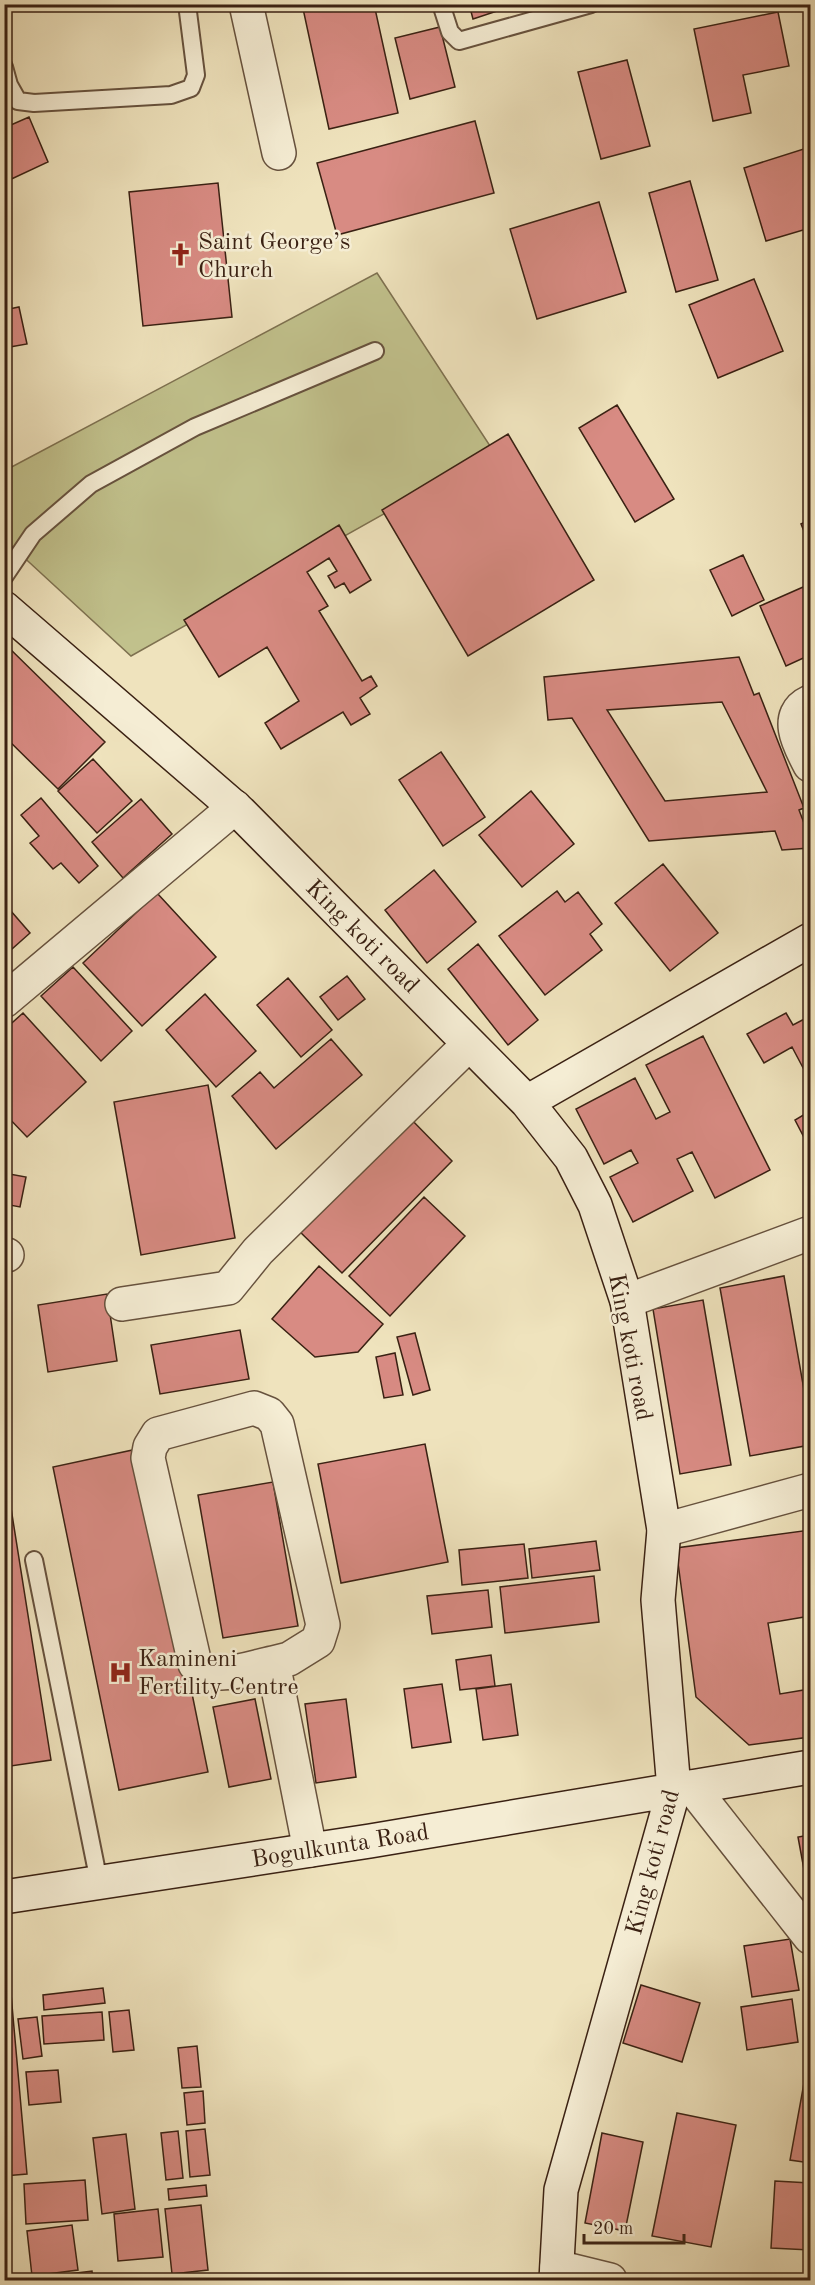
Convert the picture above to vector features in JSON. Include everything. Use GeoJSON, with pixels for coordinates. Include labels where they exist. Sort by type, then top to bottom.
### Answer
{"type":"FeatureCollection","features":[{"type":"Feature","properties":{"kind":"street"},"geometry":{"type":"LineString","coordinates":[[246,4],[279,153]]}},
{"type":"Feature","properties":{"kind":"street","name":"King koti road"},"geometry":{"type":"LineString","coordinates":[[4,609],[235,807],[527,1102],[571,1158],[595,1204],[627,1301],[664,1530],[658,1600],[683,1788],[561,2190],[557,2274]]}},
{"type":"Feature","properties":{"kind":"street"},"geometry":{"type":"LineString","coordinates":[[810,702],[804,705],[795,719],[796,737],[810,765]]}},
{"type":"Feature","properties":{"kind":"street"},"geometry":{"type":"LineString","coordinates":[[4,1001],[235,807]]}},
{"type":"Feature","properties":{"kind":"street"},"geometry":{"type":"LineString","coordinates":[[527,1102],[810,940]]}},
{"type":"Feature","properties":{"kind":"street"},"geometry":{"type":"LineString","coordinates":[[122,1304],[228,1288],[258,1251],[469,1044]]}},
{"type":"Feature","properties":{"kind":"street"},"geometry":{"type":"LineString","coordinates":[[627,1301],[810,1233]]}},
{"type":"Feature","properties":{"kind":"street"},"geometry":{"type":"LineString","coordinates":[[254,1408],[270,1414],[277,1424],[323,1625],[318,1641],[289,1659],[273,1663],[217,1674],[204,1671],[195,1664],[148,1458],[150,1447],[158,1434],[254,1408]]}},
{"type":"Feature","properties":{"kind":"street"},"geometry":{"type":"LineString","coordinates":[[664,1530],[810,1490]]}},
{"type":"Feature","properties":{"kind":"street"},"geometry":{"type":"LineString","coordinates":[[273,1663],[310,1850]]}},
{"type":"Feature","properties":{"kind":"street","name":"Bogulkunta Road"},"geometry":{"type":"LineString","coordinates":[[4,1897],[310,1850],[810,1767]]}},
{"type":"Feature","properties":{"kind":"street"},"geometry":{"type":"LineString","coordinates":[[683,1788],[810,1936]]}},
{"type":"Feature","properties":{"kind":"street"},"geometry":{"type":"LineString","coordinates":[[557,2274],[610,2280]]}},
{"type":"Feature","properties":{"kind":"lane"},"geometry":{"type":"LineString","coordinates":[[4,67],[9,85],[18,101],[34,103],[171,95],[191,88],[196,75],[187,4]]}},
{"type":"Feature","properties":{"kind":"lane"},"geometry":{"type":"LineString","coordinates":[[441,4],[450,32],[459,40],[591,4]]}},
{"type":"Feature","properties":{"kind":"lane"},"geometry":{"type":"LineString","coordinates":[[4,577],[33,534],[91,484],[195,427],[375,351]]}},
{"type":"Feature","properties":{"kind":"lane"},"geometry":{"type":"LineString","coordinates":[[34,1560],[99,1882]]}},
{"type":"Feature","properties":{"kind":"green space"},"geometry":{"type":"Polygon","coordinates":[[[377,273],[494,452],[131,656],[5,540],[4,471],[377,273]]]}},
{"type":"Feature","properties":{"kind":"building"},"geometry":{"type":"Polygon","coordinates":[[[302,4],[374,4],[398,113],[329,129],[302,4]]]}},
{"type":"Feature","properties":{"kind":"building"},"geometry":{"type":"Polygon","coordinates":[[[469,4],[518,4],[473,19],[469,4]]]}},
{"type":"Feature","properties":{"kind":"building"},"geometry":{"type":"Polygon","coordinates":[[[778,12],[789,66],[743,75],[751,113],[713,121],[694,29],[778,12]]]}},
{"type":"Feature","properties":{"kind":"building"},"geometry":{"type":"Polygon","coordinates":[[[440,27],[455,87],[410,99],[395,38],[440,27]]]}},
{"type":"Feature","properties":{"kind":"building"},"geometry":{"type":"Polygon","coordinates":[[[627,60],[650,146],[601,159],[578,72],[627,60]]]}},
{"type":"Feature","properties":{"kind":"building"},"geometry":{"type":"Polygon","coordinates":[[[29,117],[48,162],[5,182],[4,128],[29,117]]]}},
{"type":"Feature","properties":{"kind":"building"},"geometry":{"type":"Polygon","coordinates":[[[475,121],[494,193],[337,235],[317,163],[475,121]]]}},
{"type":"Feature","properties":{"kind":"building"},"geometry":{"type":"Polygon","coordinates":[[[810,147],[810,228],[766,241],[744,168],[810,147]]]}},
{"type":"Feature","properties":{"kind":"building"},"geometry":{"type":"Polygon","coordinates":[[[690,181],[718,280],[676,292],[649,193],[690,181]]]}},
{"type":"Feature","properties":{"kind":"building","name":"Saint George’s Church"},"geometry":{"type":"Polygon","coordinates":[[[218,183],[232,317],[143,326],[129,192],[218,183]]]}},
{"type":"Feature","properties":{"kind":"building"},"geometry":{"type":"Polygon","coordinates":[[[599,202],[626,292],[537,319],[510,229],[599,202]]]}},
{"type":"Feature","properties":{"kind":"building"},"geometry":{"type":"Polygon","coordinates":[[[754,279],[783,351],[718,378],[689,305],[754,279]]]}},
{"type":"Feature","properties":{"kind":"building"},"geometry":{"type":"Polygon","coordinates":[[[19,307],[27,344],[4,348],[4,310],[19,307]]]}},
{"type":"Feature","properties":{"kind":"building"},"geometry":{"type":"Polygon","coordinates":[[[617,405],[674,499],[635,522],[579,428],[617,405]]]}},
{"type":"Feature","properties":{"kind":"building"},"geometry":{"type":"Polygon","coordinates":[[[508,434],[594,580],[468,656],[382,510],[508,434]]]}},
{"type":"Feature","properties":{"kind":"building"},"geometry":{"type":"Polygon","coordinates":[[[810,520],[810,546],[801,524],[810,520]]]}},
{"type":"Feature","properties":{"kind":"building"},"geometry":{"type":"Polygon","coordinates":[[[339,525],[371,580],[350,593],[344,583],[335,588],[328,576],[337,571],[329,558],[307,572],[328,606],[319,611],[362,681],[371,676],[377,686],[360,698],[370,714],[351,725],[343,712],[281,749],[265,723],[299,701],[267,647],[219,677],[184,620],[339,525]]]}},
{"type":"Feature","properties":{"kind":"building"},"geometry":{"type":"Polygon","coordinates":[[[743,555],[764,600],[732,616],[710,570],[743,555]]]}},
{"type":"Feature","properties":{"kind":"building"},"geometry":{"type":"Polygon","coordinates":[[[810,584],[810,655],[786,666],[760,606],[810,584]]]}},
{"type":"Feature","properties":{"kind":"building"},"geometry":{"type":"Polygon","coordinates":[[[4,643],[105,742],[58,789],[4,736],[4,643]]]}},
{"type":"Feature","properties":{"kind":"building"},"geometry":{"type":"Polygon","coordinates":[[[739,657],[754,695],[759,693],[804,808],[799,810],[810,839],[810,848],[782,850],[775,831],[649,841],[572,718],[548,720],[544,677],[739,657]],[[722,702],[607,710],[665,801],[767,792],[722,702]]]}},
{"type":"Feature","properties":{"kind":"building"},"geometry":{"type":"Polygon","coordinates":[[[441,752],[485,817],[443,846],[399,780],[441,752]]]}},
{"type":"Feature","properties":{"kind":"building"},"geometry":{"type":"Polygon","coordinates":[[[93,759],[132,801],[97,833],[58,791],[93,759]]]}},
{"type":"Feature","properties":{"kind":"building"},"geometry":{"type":"Polygon","coordinates":[[[531,791],[574,844],[522,887],[479,835],[531,791]]]}},
{"type":"Feature","properties":{"kind":"building"},"geometry":{"type":"Polygon","coordinates":[[[41,798],[98,866],[79,883],[61,863],[53,869],[30,843],[39,836],[21,815],[41,798]]]}},
{"type":"Feature","properties":{"kind":"building"},"geometry":{"type":"Polygon","coordinates":[[[141,799],[172,834],[123,878],[92,842],[141,799]]]}},
{"type":"Feature","properties":{"kind":"building"},"geometry":{"type":"Polygon","coordinates":[[[663,864],[718,933],[670,971],[615,903],[663,864]]]}},
{"type":"Feature","properties":{"kind":"building"},"geometry":{"type":"Polygon","coordinates":[[[434,870],[476,922],[427,963],[385,910],[434,870]]]}},
{"type":"Feature","properties":{"kind":"building"},"geometry":{"type":"Polygon","coordinates":[[[557,891],[565,902],[578,892],[602,924],[590,934],[602,950],[545,995],[499,936],[557,891]]]}},
{"type":"Feature","properties":{"kind":"building"},"geometry":{"type":"Polygon","coordinates":[[[157,893],[216,957],[142,1026],[83,963],[157,893]]]}},
{"type":"Feature","properties":{"kind":"building"},"geometry":{"type":"Polygon","coordinates":[[[4,903],[30,933],[4,956],[4,903]]]}},
{"type":"Feature","properties":{"kind":"building"},"geometry":{"type":"Polygon","coordinates":[[[478,944],[538,1020],[508,1045],[448,969],[478,944]]]}},
{"type":"Feature","properties":{"kind":"building"},"geometry":{"type":"Polygon","coordinates":[[[73,967],[132,1031],[101,1061],[41,996],[73,967]]]}},
{"type":"Feature","properties":{"kind":"building"},"geometry":{"type":"Polygon","coordinates":[[[347,976],[365,999],[338,1020],[320,997],[347,976]]]}},
{"type":"Feature","properties":{"kind":"building"},"geometry":{"type":"Polygon","coordinates":[[[288,978],[332,1030],[301,1057],[257,1005],[288,978]]]}},
{"type":"Feature","properties":{"kind":"building"},"geometry":{"type":"Polygon","coordinates":[[[205,994],[256,1051],[216,1087],[166,1030],[205,994]]]}},
{"type":"Feature","properties":{"kind":"building"},"geometry":{"type":"Polygon","coordinates":[[[23,1013],[86,1082],[27,1137],[4,1113],[4,1030],[23,1013]]]}},
{"type":"Feature","properties":{"kind":"building"},"geometry":{"type":"Polygon","coordinates":[[[786,1013],[793,1025],[810,1016],[810,1081],[792,1047],[764,1063],[747,1034],[786,1013]]]}},
{"type":"Feature","properties":{"kind":"building"},"geometry":{"type":"Polygon","coordinates":[[[703,1036],[770,1170],[715,1198],[692,1152],[677,1159],[693,1191],[633,1222],[610,1177],[638,1163],[631,1150],[604,1164],[576,1109],[635,1078],[656,1119],[670,1112],[646,1065],[703,1036]]]}},
{"type":"Feature","properties":{"kind":"building"},"geometry":{"type":"Polygon","coordinates":[[[331,1039],[362,1075],[276,1149],[232,1096],[260,1072],[274,1088],[331,1039]]]}},
{"type":"Feature","properties":{"kind":"building"},"geometry":{"type":"Polygon","coordinates":[[[208,1085],[235,1238],[141,1255],[114,1102],[208,1085]]]}},
{"type":"Feature","properties":{"kind":"building"},"geometry":{"type":"Polygon","coordinates":[[[810,1111],[810,1149],[795,1120],[810,1111]]]}},
{"type":"Feature","properties":{"kind":"building"},"geometry":{"type":"Polygon","coordinates":[[[405,1113],[452,1161],[342,1273],[294,1226],[405,1113]]]}},
{"type":"Feature","properties":{"kind":"building"},"geometry":{"type":"Polygon","coordinates":[[[4,1173],[26,1177],[20,1207],[4,1204],[4,1173]]]}},
{"type":"Feature","properties":{"kind":"building"},"geometry":{"type":"Polygon","coordinates":[[[424,1197],[465,1236],[390,1316],[349,1276],[424,1197]]]}},
{"type":"Feature","properties":{"kind":"building"},"geometry":{"type":"Polygon","coordinates":[[[4,1265],[9,1266],[4,1297],[4,1265]]]}},
{"type":"Feature","properties":{"kind":"building"},"geometry":{"type":"Polygon","coordinates":[[[319,1266],[383,1324],[358,1352],[315,1357],[272,1319],[319,1266]]]}},
{"type":"Feature","properties":{"kind":"building"},"geometry":{"type":"Polygon","coordinates":[[[784,1276],[810,1424],[810,1445],[750,1456],[720,1288],[784,1276]]]}},
{"type":"Feature","properties":{"kind":"building"},"geometry":{"type":"Polygon","coordinates":[[[107,1294],[117,1361],[48,1372],[38,1305],[107,1294]]]}},
{"type":"Feature","properties":{"kind":"building"},"geometry":{"type":"Polygon","coordinates":[[[703,1300],[731,1465],[680,1474],[653,1309],[703,1300]]]}},
{"type":"Feature","properties":{"kind":"building"},"geometry":{"type":"Polygon","coordinates":[[[240,1330],[249,1379],[160,1394],[151,1345],[240,1330]]]}},
{"type":"Feature","properties":{"kind":"building"},"geometry":{"type":"Polygon","coordinates":[[[415,1333],[430,1390],[413,1395],[397,1337],[415,1333]]]}},
{"type":"Feature","properties":{"kind":"building"},"geometry":{"type":"Polygon","coordinates":[[[395,1353],[403,1395],[384,1398],[376,1357],[395,1353]]]}},
{"type":"Feature","properties":{"kind":"building"},"geometry":{"type":"Polygon","coordinates":[[[425,1444],[448,1562],[341,1583],[318,1464],[425,1444]]]}},
{"type":"Feature","properties":{"kind":"building"},"geometry":{"type":"Polygon","coordinates":[[[142,1448],[208,1772],[119,1790],[53,1467],[142,1448]]]}},
{"type":"Feature","properties":{"kind":"building"},"geometry":{"type":"Polygon","coordinates":[[[273,1482],[298,1626],[223,1638],[198,1495],[273,1482]]]}},
{"type":"Feature","properties":{"kind":"building"},"geometry":{"type":"Polygon","coordinates":[[[11,1508],[51,1760],[4,1767],[4,1509],[11,1508]]]}},
{"type":"Feature","properties":{"kind":"building"},"geometry":{"type":"Polygon","coordinates":[[[810,1530],[810,1616],[768,1623],[780,1694],[810,1689],[810,1737],[749,1745],[696,1697],[676,1548],[810,1530]]]}},
{"type":"Feature","properties":{"kind":"building"},"geometry":{"type":"Polygon","coordinates":[[[596,1541],[600,1570],[532,1578],[529,1549],[596,1541]]]}},
{"type":"Feature","properties":{"kind":"building"},"geometry":{"type":"Polygon","coordinates":[[[524,1544],[528,1578],[462,1585],[459,1550],[524,1544]]]}},
{"type":"Feature","properties":{"kind":"building"},"geometry":{"type":"Polygon","coordinates":[[[594,1576],[599,1622],[505,1633],[500,1587],[594,1576]]]}},
{"type":"Feature","properties":{"kind":"building"},"geometry":{"type":"Polygon","coordinates":[[[488,1590],[492,1627],[432,1634],[427,1596],[488,1590]]]}},
{"type":"Feature","properties":{"kind":"building"},"geometry":{"type":"Polygon","coordinates":[[[491,1655],[495,1686],[460,1690],[456,1660],[491,1655]]]}},
{"type":"Feature","properties":{"kind":"building"},"geometry":{"type":"Polygon","coordinates":[[[442,1684],[451,1742],[412,1748],[404,1689],[442,1684]]]}},
{"type":"Feature","properties":{"kind":"building"},"geometry":{"type":"Polygon","coordinates":[[[511,1684],[518,1735],[483,1740],[476,1689],[511,1684]]]}},
{"type":"Feature","properties":{"kind":"building"},"geometry":{"type":"Polygon","coordinates":[[[255,1699],[271,1779],[229,1787],[213,1707],[255,1699]]]}},
{"type":"Feature","properties":{"kind":"building"},"geometry":{"type":"Polygon","coordinates":[[[346,1699],[356,1777],[316,1783],[305,1704],[346,1699]]]}},
{"type":"Feature","properties":{"kind":"building"},"geometry":{"type":"Polygon","coordinates":[[[810,1835],[810,1879],[805,1875],[798,1837],[810,1835]]]}},
{"type":"Feature","properties":{"kind":"building"},"geometry":{"type":"Polygon","coordinates":[[[790,1939],[799,1990],[752,1997],[744,1946],[790,1939]]]}},
{"type":"Feature","properties":{"kind":"building"},"geometry":{"type":"Polygon","coordinates":[[[641,1985],[700,2003],[682,2062],[623,2043],[641,1985]]]}},
{"type":"Feature","properties":{"kind":"building"},"geometry":{"type":"Polygon","coordinates":[[[103,1988],[105,2003],[44,2010],[43,1995],[103,1988]]]}},
{"type":"Feature","properties":{"kind":"building"},"geometry":{"type":"Polygon","coordinates":[[[4,1994],[11,1994],[27,2174],[4,2176],[4,1994]]]}},
{"type":"Feature","properties":{"kind":"building"},"geometry":{"type":"Polygon","coordinates":[[[792,1999],[798,2042],[747,2050],[741,2007],[792,1999]]]}},
{"type":"Feature","properties":{"kind":"building"},"geometry":{"type":"Polygon","coordinates":[[[129,2010],[134,2050],[113,2052],[109,2012],[129,2010]]]}},
{"type":"Feature","properties":{"kind":"building"},"geometry":{"type":"Polygon","coordinates":[[[102,2012],[104,2040],[44,2044],[42,2016],[102,2012]]]}},
{"type":"Feature","properties":{"kind":"building"},"geometry":{"type":"Polygon","coordinates":[[[37,2017],[42,2056],[23,2059],[18,2019],[37,2017]]]}},
{"type":"Feature","properties":{"kind":"building"},"geometry":{"type":"Polygon","coordinates":[[[197,2046],[201,2087],[182,2088],[178,2048],[197,2046]]]}},
{"type":"Feature","properties":{"kind":"building"},"geometry":{"type":"Polygon","coordinates":[[[810,2050],[810,2163],[790,2160],[810,2050]]]}},
{"type":"Feature","properties":{"kind":"building"},"geometry":{"type":"Polygon","coordinates":[[[58,2070],[61,2102],[29,2105],[26,2072],[58,2070]]]}},
{"type":"Feature","properties":{"kind":"building"},"geometry":{"type":"Polygon","coordinates":[[[203,2091],[205,2123],[187,2125],[184,2093],[203,2091]]]}},
{"type":"Feature","properties":{"kind":"building"},"geometry":{"type":"Polygon","coordinates":[[[677,2113],[736,2125],[711,2247],[652,2236],[677,2113]]]}},
{"type":"Feature","properties":{"kind":"building"},"geometry":{"type":"Polygon","coordinates":[[[205,2129],[210,2175],[190,2177],[186,2131],[205,2129]]]}},
{"type":"Feature","properties":{"kind":"building"},"geometry":{"type":"Polygon","coordinates":[[[178,2131],[183,2178],[166,2180],[161,2133],[178,2131]]]}},
{"type":"Feature","properties":{"kind":"building"},"geometry":{"type":"Polygon","coordinates":[[[602,2133],[643,2142],[625,2231],[585,2223],[602,2133]]]}},
{"type":"Feature","properties":{"kind":"building"},"geometry":{"type":"Polygon","coordinates":[[[126,2134],[135,2209],[102,2214],[93,2138],[126,2134]]]}},
{"type":"Feature","properties":{"kind":"building"},"geometry":{"type":"Polygon","coordinates":[[[85,2180],[88,2220],[26,2224],[24,2184],[85,2180]]]}},
{"type":"Feature","properties":{"kind":"building"},"geometry":{"type":"Polygon","coordinates":[[[775,2181],[810,2183],[810,2250],[771,2248],[775,2181]]]}},
{"type":"Feature","properties":{"kind":"building"},"geometry":{"type":"Polygon","coordinates":[[[206,2185],[207,2196],[169,2200],[168,2189],[206,2185]]]}},
{"type":"Feature","properties":{"kind":"building"},"geometry":{"type":"Polygon","coordinates":[[[201,2205],[208,2270],[172,2274],[165,2209],[201,2205]]]}},
{"type":"Feature","properties":{"kind":"building"},"geometry":{"type":"Polygon","coordinates":[[[158,2209],[163,2257],[118,2261],[114,2214],[158,2209]]]}},
{"type":"Feature","properties":{"kind":"building"},"geometry":{"type":"Polygon","coordinates":[[[72,2225],[78,2270],[32,2276],[27,2231],[72,2225]]]}},
{"type":"Feature","properties":{"kind":"building"},"geometry":{"type":"Polygon","coordinates":[[[92,2271],[93,2280],[36,2280],[36,2278],[92,2271]]]}},
{"type":"Feature","properties":{"kind":"building"},"geometry":{"type":"Polygon","coordinates":[[[214,2274],[215,2280],[176,2280],[176,2278],[214,2274]]]}},
{"type":"Feature","properties":{"kind":"place","name":"Saint George’s Church"},"geometry":{"type":"Point","coordinates":[180,255]}},
{"type":"Feature","properties":{"kind":"place","name":"Kamineni Fertility Centre"},"geometry":{"type":"Point","coordinates":[120,1672]}}]}
